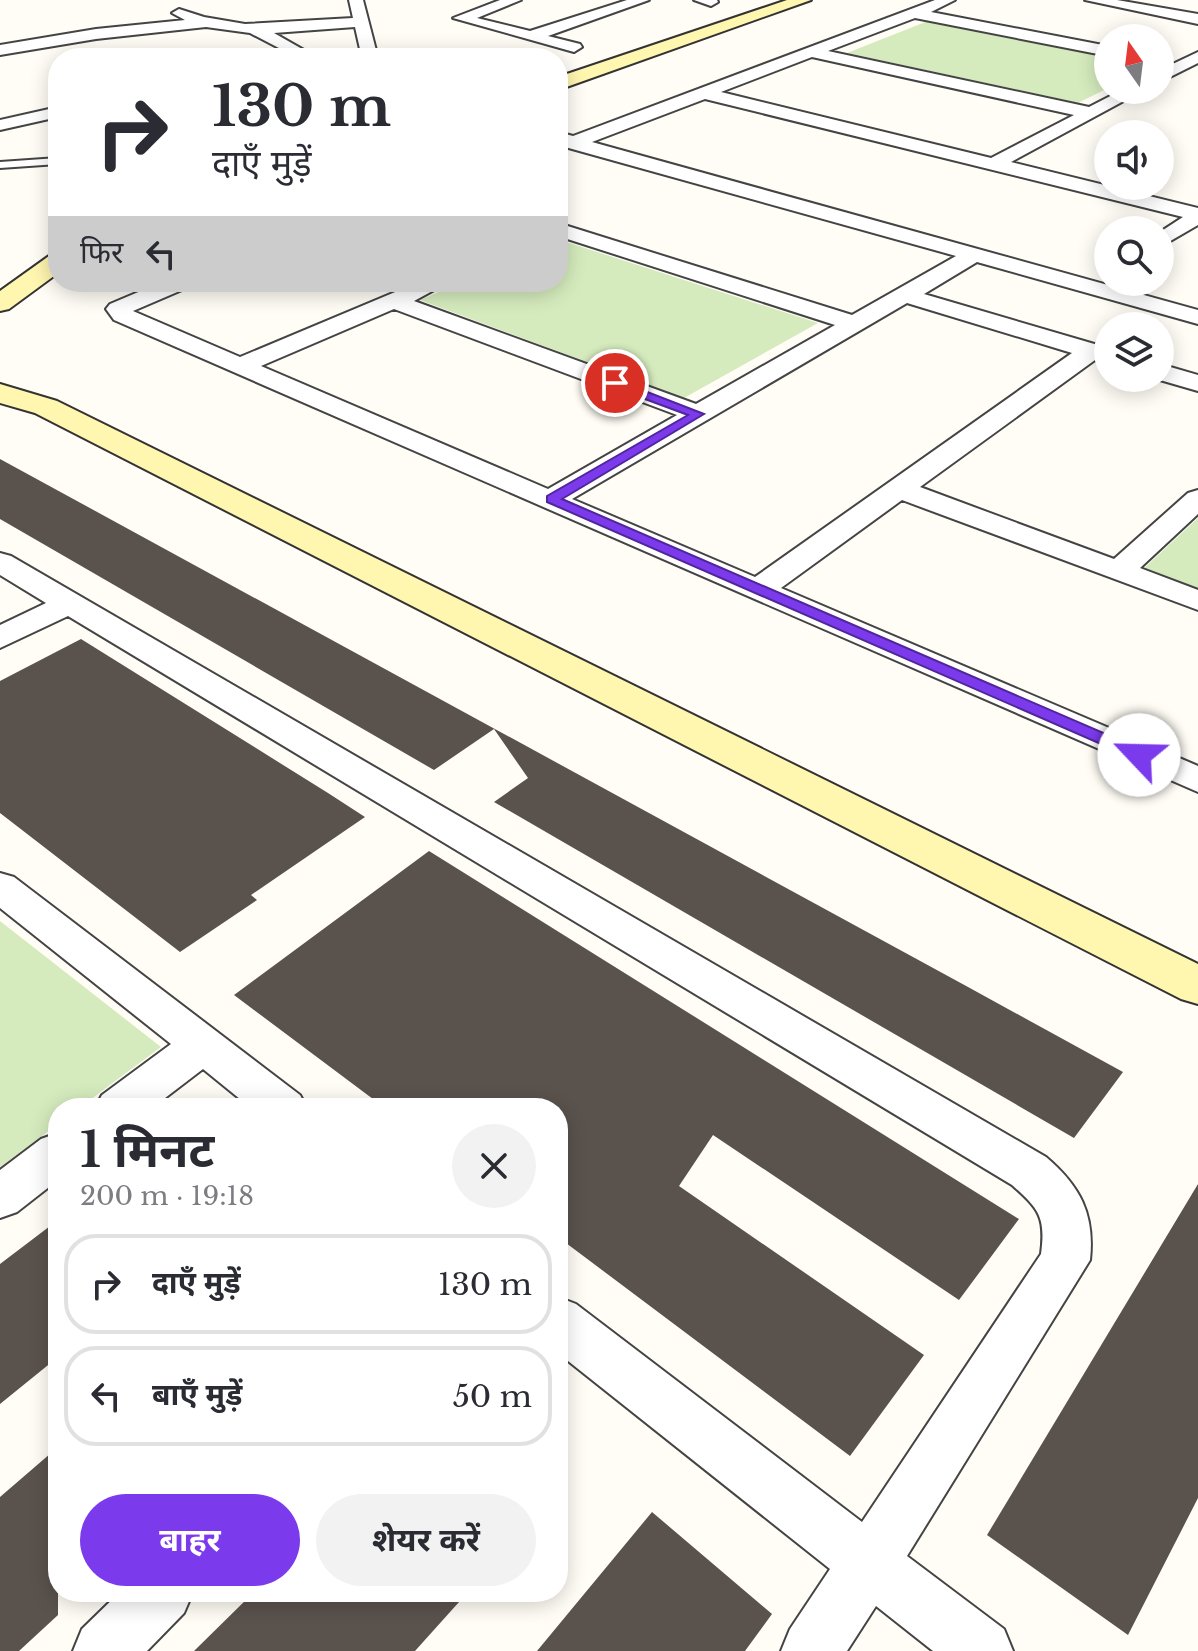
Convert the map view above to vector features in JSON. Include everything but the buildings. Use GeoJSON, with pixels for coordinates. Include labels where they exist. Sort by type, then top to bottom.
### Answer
{"type":"FeatureCollection","features":[{"type":"Feature","properties":{"kind":"main road"},"geometry":{"type":"LineString","coordinates":[[568,64],[760,0]]}},
{"type":"Feature","properties":{"kind":"main road"},"geometry":{"type":"LineString","coordinates":[[568,81],[803,0]]}},
{"type":"Feature","properties":{"kind":"main road"},"geometry":{"type":"LineString","coordinates":[[24,253],[48,247]]}},
{"type":"Feature","properties":{"kind":"main road"},"geometry":{"type":"LineString","coordinates":[[0,303],[25,281],[48,267]]}},
{"type":"Feature","properties":{"kind":"main road"},"geometry":{"type":"LineString","coordinates":[[0,372],[46,407]]}},
{"type":"Feature","properties":{"kind":"main road"},"geometry":{"type":"LineString","coordinates":[[0,393],[46,407],[1198,986]]}},
{"type":"Feature","properties":{"kind":"street"},"geometry":{"type":"LineString","coordinates":[[167,0],[174,11],[203,23]]}},
{"type":"Feature","properties":{"kind":"street"},"geometry":{"type":"LineString","coordinates":[[356,0],[362,22],[364,48]]}},
{"type":"Feature","properties":{"kind":"street"},"geometry":{"type":"LineString","coordinates":[[514,0],[461,18],[574,47]]}},
{"type":"Feature","properties":{"kind":"street"},"geometry":{"type":"LineString","coordinates":[[531,36],[642,0]]}},
{"type":"Feature","properties":{"kind":"street"},"geometry":{"type":"LineString","coordinates":[[568,139],[703,93],[948,0]]}},
{"type":"Feature","properties":{"kind":"street"},"geometry":{"type":"LineString","coordinates":[[1092,0],[1198,19]]}},
{"type":"Feature","properties":{"kind":"street"},"geometry":{"type":"LineString","coordinates":[[565,10],[594,16]]}},
{"type":"Feature","properties":{"kind":"street"},"geometry":{"type":"LineString","coordinates":[[914,13],[1094,48]]}},
{"type":"Feature","properties":{"kind":"street"},"geometry":{"type":"LineString","coordinates":[[0,50],[96,34],[203,23],[250,27],[362,22]]}},
{"type":"Feature","properties":{"kind":"street"},"geometry":{"type":"LineString","coordinates":[[250,27],[295,48]]}},
{"type":"Feature","properties":{"kind":"street"},"geometry":{"type":"LineString","coordinates":[[811,52],[1091,113]]}},
{"type":"Feature","properties":{"kind":"street"},"geometry":{"type":"LineString","coordinates":[[703,93],[1198,215]]}},
{"type":"Feature","properties":{"kind":"street"},"geometry":{"type":"LineString","coordinates":[[993,164],[1108,104]]}},
{"type":"Feature","properties":{"kind":"street"},"geometry":{"type":"LineString","coordinates":[[0,125],[48,114]]}},
{"type":"Feature","properties":{"kind":"street"},"geometry":{"type":"LineString","coordinates":[[568,141],[974,255],[1094,280]]}},
{"type":"Feature","properties":{"kind":"street"},"geometry":{"type":"LineString","coordinates":[[1174,231],[1198,215]]}},
{"type":"Feature","properties":{"kind":"street"},"geometry":{"type":"LineString","coordinates":[[568,233],[855,324]]}},
{"type":"Feature","properties":{"kind":"street"},"geometry":{"type":"LineString","coordinates":[[551,499],[974,255]]}},
{"type":"Feature","properties":{"kind":"street"},"geometry":{"type":"LineString","coordinates":[[158,292],[118,309],[122,315],[1198,780]]}},
{"type":"Feature","properties":{"kind":"street"},"geometry":{"type":"LineString","coordinates":[[242,365],[414,292]]}},
{"type":"Feature","properties":{"kind":"street"},"geometry":{"type":"LineString","coordinates":[[904,295],[1094,352]]}},
{"type":"Feature","properties":{"kind":"street"},"geometry":{"type":"LineString","coordinates":[[1140,296],[1198,317]]}},
{"type":"Feature","properties":{"kind":"street"},"geometry":{"type":"LineString","coordinates":[[393,301],[698,414]]}},
{"type":"Feature","properties":{"kind":"street"},"geometry":{"type":"LineString","coordinates":[[759,589],[899,489],[1094,358]]}},
{"type":"Feature","properties":{"kind":"street"},"geometry":{"type":"LineString","coordinates":[[1174,376],[1198,383]]}},
{"type":"Feature","properties":{"kind":"street"},"geometry":{"type":"LineString","coordinates":[[899,489],[1198,601]]}},
{"type":"Feature","properties":{"kind":"street"},"geometry":{"type":"LineString","coordinates":[[1119,571],[1198,499]]}},
{"type":"Feature","properties":{"kind":"street"},"geometry":{"type":"LineString","coordinates":[[0,562],[1016,1163],[1059,1197],[1070,1225],[1065,1260],[812,1651]]}},
{"type":"Feature","properties":{"kind":"street"},"geometry":{"type":"LineString","coordinates":[[0,638],[70,603]]}},
{"type":"Feature","properties":{"kind":"street"},"geometry":{"type":"LineString","coordinates":[[0,887],[271,1098]]}},
{"type":"Feature","properties":{"kind":"street"},"geometry":{"type":"LineString","coordinates":[[131,1098],[203,1045]]}},
{"type":"Feature","properties":{"kind":"street"},"geometry":{"type":"LineString","coordinates":[[0,1197],[48,1161]]}},
{"type":"Feature","properties":{"kind":"street"},"geometry":{"type":"LineString","coordinates":[[568,1329],[982,1651]]}},
{"type":"Feature","properties":{"kind":"street"},"geometry":{"type":"LineString","coordinates":[[104,1651],[153,1602]]}},
{"type":"Feature","properties":{"kind":"lane"},"geometry":{"type":"LineString","coordinates":[[0,165],[48,162]]}},
{"type":"Feature","properties":{"kind":"green space"},"geometry":{"type":"Polygon","coordinates":[[[928,21],[1094,54],[1094,95],[1078,103],[847,53],[928,21]]]}},
{"type":"Feature","properties":{"kind":"green space"},"geometry":{"type":"Polygon","coordinates":[[[568,243],[818,323],[684,398],[420,300],[439,292],[568,292],[568,243]]]}},
{"type":"Feature","properties":{"kind":"green space"},"geometry":{"type":"Polygon","coordinates":[[[1198,518],[1198,592],[1141,571],[1198,518]]]}},
{"type":"Feature","properties":{"kind":"green space"},"geometry":{"type":"Polygon","coordinates":[[[0,921],[161,1047],[92,1098],[48,1098],[48,1131],[0,1167],[0,921]]]}},
{"type":"Feature","properties":{"kind":"route"},"geometry":{"type":"LineString","coordinates":[[615,383],[698,414],[551,499],[1139,755]]}}]}
